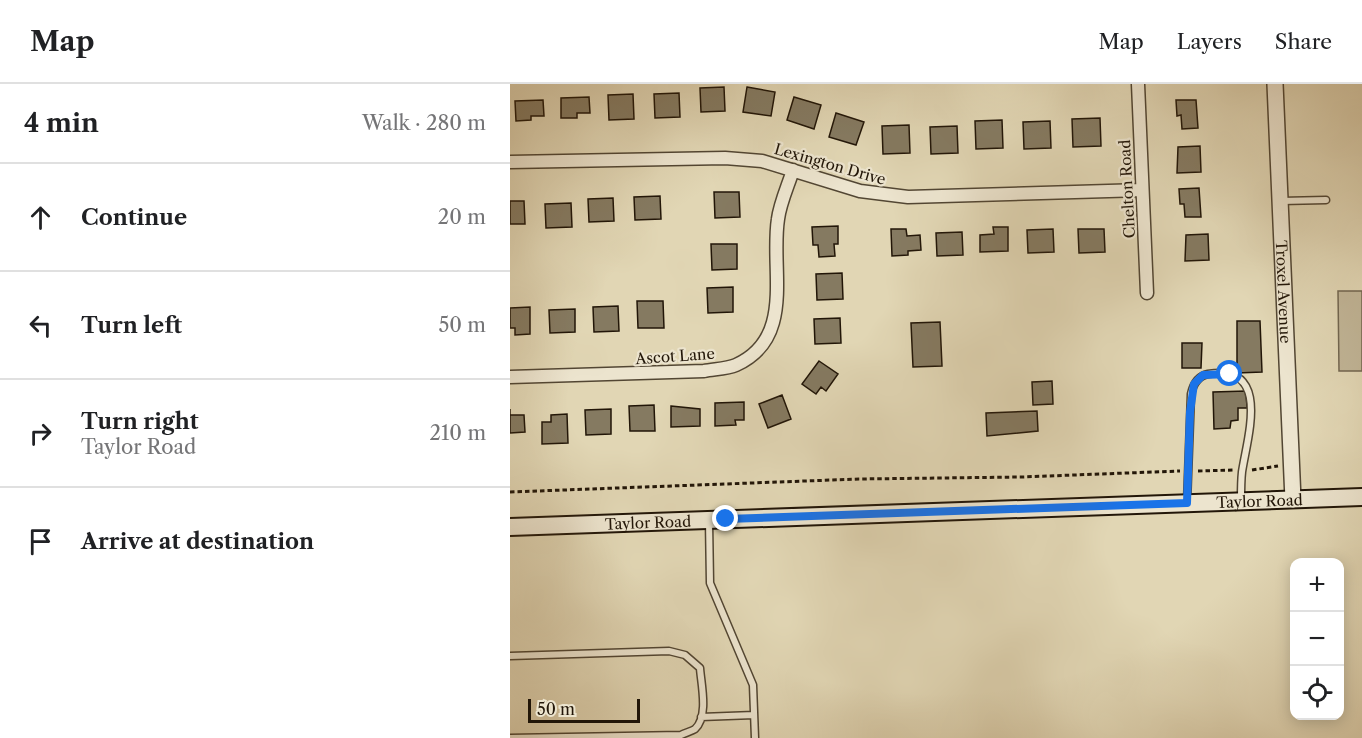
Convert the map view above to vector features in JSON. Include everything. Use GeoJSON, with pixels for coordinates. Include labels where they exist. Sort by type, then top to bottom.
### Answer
{"type":"FeatureCollection","features":[{"type":"Feature","properties":{"kind":"main road","name":"Taylor Road"},"geometry":{"type":"LineString","coordinates":[[510,527],[1362,497]]}},
{"type":"Feature","properties":{"kind":"street","name":"Chelton Road"},"geometry":{"type":"LineString","coordinates":[[1138,84],[1147,293]]}},
{"type":"Feature","properties":{"kind":"street","name":"Troxel Avenue"},"geometry":{"type":"LineString","coordinates":[[1275,84],[1293,500]]}},
{"type":"Feature","properties":{"kind":"street","name":"Lexington Drive"},"geometry":{"type":"LineString","coordinates":[[510,162],[725,158],[762,161],[860,191],[908,198],[1142,190]]}},
{"type":"Feature","properties":{"kind":"street","name":"Ascot Lane"},"geometry":{"type":"LineString","coordinates":[[510,377],[704,371],[735,365],[751,356],[764,343],[773,325],[778,303],[778,218],[793,170]]}},
{"type":"Feature","properties":{"kind":"lane"},"geometry":{"type":"LineString","coordinates":[[1281,201],[1326,200]]}},
{"type":"Feature","properties":{"kind":"lane"},"geometry":{"type":"LineString","coordinates":[[1187,503],[1190,412],[1194,384],[1203,375],[1215,373],[1230,374],[1244,383],[1250,392],[1252,409],[1242,470],[1242,502]]}},
{"type":"Feature","properties":{"kind":"lane"},"geometry":{"type":"LineString","coordinates":[[709,520],[710,583],[753,685],[755,738]]}},
{"type":"Feature","properties":{"kind":"lane"},"geometry":{"type":"LineString","coordinates":[[510,656],[669,651],[685,655],[700,668],[701,717],[695,729],[681,735],[510,738]]}},
{"type":"Feature","properties":{"kind":"lane"},"geometry":{"type":"LineString","coordinates":[[701,717],[754,715]]}},
{"type":"Feature","properties":{"kind":"path"},"geometry":{"type":"LineString","coordinates":[[510,492],[859,479],[1021,477],[1242,470],[1292,464]]}},
{"type":"Feature","properties":{"kind":"shaded area"},"geometry":{"type":"Polygon","coordinates":[[[1338,291],[1362,291],[1362,371],[1339,371],[1338,291]]]}},
{"type":"Feature","properties":{"kind":"building"},"geometry":{"type":"Polygon","coordinates":[[[724,87],[725,111],[701,112],[700,88],[724,87]]]}},
{"type":"Feature","properties":{"kind":"building"},"geometry":{"type":"Polygon","coordinates":[[[747,87],[775,92],[771,116],[743,112],[747,87]]]}},
{"type":"Feature","properties":{"kind":"building"},"geometry":{"type":"Polygon","coordinates":[[[679,93],[680,117],[655,118],[654,94],[679,93]]]}},
{"type":"Feature","properties":{"kind":"building"},"geometry":{"type":"Polygon","coordinates":[[[633,94],[634,119],[609,120],[608,95],[633,94]]]}},
{"type":"Feature","properties":{"kind":"building"},"geometry":{"type":"Polygon","coordinates":[[[589,97],[590,113],[577,113],[577,118],[561,118],[561,98],[589,97]]]}},
{"type":"Feature","properties":{"kind":"building"},"geometry":{"type":"Polygon","coordinates":[[[794,97],[821,105],[814,129],[787,120],[794,97]]]}},
{"type":"Feature","properties":{"kind":"building"},"geometry":{"type":"Polygon","coordinates":[[[543,100],[544,116],[531,116],[531,120],[516,121],[515,101],[543,100]]]}},
{"type":"Feature","properties":{"kind":"building"},"geometry":{"type":"Polygon","coordinates":[[[1176,100],[1196,100],[1198,128],[1182,129],[1181,115],[1177,116],[1176,100]]]}},
{"type":"Feature","properties":{"kind":"building"},"geometry":{"type":"Polygon","coordinates":[[[836,113],[864,122],[856,145],[829,137],[836,113]]]}},
{"type":"Feature","properties":{"kind":"building"},"geometry":{"type":"Polygon","coordinates":[[[1100,118],[1101,146],[1073,147],[1072,119],[1100,118]]]}},
{"type":"Feature","properties":{"kind":"building"},"geometry":{"type":"Polygon","coordinates":[[[1002,120],[1003,148],[976,149],[975,121],[1002,120]]]}},
{"type":"Feature","properties":{"kind":"building"},"geometry":{"type":"Polygon","coordinates":[[[1050,121],[1051,148],[1024,149],[1023,122],[1050,121]]]}},
{"type":"Feature","properties":{"kind":"building"},"geometry":{"type":"Polygon","coordinates":[[[909,125],[910,153],[883,154],[882,126],[909,125]]]}},
{"type":"Feature","properties":{"kind":"building"},"geometry":{"type":"Polygon","coordinates":[[[957,126],[958,153],[931,154],[930,127],[957,126]]]}},
{"type":"Feature","properties":{"kind":"building"},"geometry":{"type":"Polygon","coordinates":[[[1200,146],[1201,172],[1177,173],[1178,147],[1200,146]]]}},
{"type":"Feature","properties":{"kind":"building"},"geometry":{"type":"Polygon","coordinates":[[[1199,188],[1201,217],[1185,217],[1184,204],[1180,204],[1179,189],[1199,188]]]}},
{"type":"Feature","properties":{"kind":"building"},"geometry":{"type":"Polygon","coordinates":[[[714,192],[739,192],[740,217],[715,218],[714,192]]]}},
{"type":"Feature","properties":{"kind":"building"},"geometry":{"type":"Polygon","coordinates":[[[660,196],[661,219],[635,220],[634,197],[660,196]]]}},
{"type":"Feature","properties":{"kind":"building"},"geometry":{"type":"Polygon","coordinates":[[[613,198],[614,221],[589,222],[588,199],[613,198]]]}},
{"type":"Feature","properties":{"kind":"building"},"geometry":{"type":"Polygon","coordinates":[[[510,201],[524,201],[525,224],[510,224],[510,201]]]}},
{"type":"Feature","properties":{"kind":"building"},"geometry":{"type":"Polygon","coordinates":[[[571,203],[572,227],[546,228],[545,204],[571,203]]]}},
{"type":"Feature","properties":{"kind":"building"},"geometry":{"type":"Polygon","coordinates":[[[838,226],[838,244],[834,244],[835,256],[819,257],[818,245],[813,245],[812,227],[838,226]]]}},
{"type":"Feature","properties":{"kind":"building"},"geometry":{"type":"Polygon","coordinates":[[[993,227],[1008,227],[1008,251],[980,252],[980,235],[994,234],[993,227]]]}},
{"type":"Feature","properties":{"kind":"building"},"geometry":{"type":"Polygon","coordinates":[[[891,229],[906,229],[907,236],[920,235],[921,250],[908,251],[908,255],[892,256],[891,229]]]}},
{"type":"Feature","properties":{"kind":"building"},"geometry":{"type":"Polygon","coordinates":[[[1053,229],[1054,252],[1028,253],[1027,230],[1053,229]]]}},
{"type":"Feature","properties":{"kind":"building"},"geometry":{"type":"Polygon","coordinates":[[[1078,229],[1104,229],[1105,252],[1079,253],[1078,229]]]}},
{"type":"Feature","properties":{"kind":"building"},"geometry":{"type":"Polygon","coordinates":[[[962,232],[963,255],[937,256],[936,233],[962,232]]]}},
{"type":"Feature","properties":{"kind":"building"},"geometry":{"type":"Polygon","coordinates":[[[1208,234],[1209,260],[1185,261],[1186,235],[1208,234]]]}},
{"type":"Feature","properties":{"kind":"building"},"geometry":{"type":"Polygon","coordinates":[[[711,244],[737,244],[737,269],[712,270],[711,244]]]}},
{"type":"Feature","properties":{"kind":"building"},"geometry":{"type":"Polygon","coordinates":[[[842,273],[843,299],[817,300],[816,274],[842,273]]]}},
{"type":"Feature","properties":{"kind":"building"},"geometry":{"type":"Polygon","coordinates":[[[733,287],[733,312],[708,313],[707,288],[733,287]]]}},
{"type":"Feature","properties":{"kind":"building"},"geometry":{"type":"Polygon","coordinates":[[[637,301],[663,301],[664,328],[638,328],[637,301]]]}},
{"type":"Feature","properties":{"kind":"building"},"geometry":{"type":"Polygon","coordinates":[[[618,306],[619,331],[594,332],[593,307],[618,306]]]}},
{"type":"Feature","properties":{"kind":"building"},"geometry":{"type":"Polygon","coordinates":[[[530,307],[530,334],[515,335],[515,328],[510,328],[510,308],[530,307]]]}},
{"type":"Feature","properties":{"kind":"building"},"geometry":{"type":"Polygon","coordinates":[[[575,309],[575,332],[550,333],[549,310],[575,309]]]}},
{"type":"Feature","properties":{"kind":"building"},"geometry":{"type":"Polygon","coordinates":[[[840,318],[841,343],[815,344],[814,319],[840,318]]]}},
{"type":"Feature","properties":{"kind":"building"},"geometry":{"type":"Polygon","coordinates":[[[1237,321],[1260,321],[1262,372],[1237,373],[1237,321]]]}},
{"type":"Feature","properties":{"kind":"building"},"geometry":{"type":"Polygon","coordinates":[[[940,322],[942,366],[913,367],[911,323],[940,322]]]}},
{"type":"Feature","properties":{"kind":"building"},"geometry":{"type":"Polygon","coordinates":[[[1182,343],[1202,343],[1201,368],[1182,368],[1182,343]]]}},
{"type":"Feature","properties":{"kind":"building"},"geometry":{"type":"Polygon","coordinates":[[[819,361],[838,374],[826,391],[821,387],[816,394],[802,384],[819,361]]]}},
{"type":"Feature","properties":{"kind":"building"},"geometry":{"type":"Polygon","coordinates":[[[1052,381],[1053,404],[1033,405],[1032,382],[1052,381]]]}},
{"type":"Feature","properties":{"kind":"building"},"geometry":{"type":"Polygon","coordinates":[[[1246,391],[1247,408],[1238,408],[1238,420],[1231,421],[1230,428],[1214,429],[1213,392],[1246,391]]]}},
{"type":"Feature","properties":{"kind":"building"},"geometry":{"type":"Polygon","coordinates":[[[782,395],[791,419],[768,428],[759,404],[782,395]]]}},
{"type":"Feature","properties":{"kind":"building"},"geometry":{"type":"Polygon","coordinates":[[[744,402],[744,420],[735,420],[736,425],[715,426],[715,403],[744,402]]]}},
{"type":"Feature","properties":{"kind":"building"},"geometry":{"type":"Polygon","coordinates":[[[654,405],[655,431],[630,431],[629,406],[654,405]]]}},
{"type":"Feature","properties":{"kind":"building"},"geometry":{"type":"Polygon","coordinates":[[[671,406],[700,409],[700,426],[671,427],[671,406]]]}},
{"type":"Feature","properties":{"kind":"building"},"geometry":{"type":"Polygon","coordinates":[[[611,409],[611,434],[586,435],[585,410],[611,409]]]}},
{"type":"Feature","properties":{"kind":"building"},"geometry":{"type":"Polygon","coordinates":[[[1037,411],[1038,431],[987,436],[986,413],[1037,411]]]}},
{"type":"Feature","properties":{"kind":"building"},"geometry":{"type":"Polygon","coordinates":[[[567,414],[568,443],[542,444],[542,422],[551,422],[551,415],[567,414]]]}},
{"type":"Feature","properties":{"kind":"building"},"geometry":{"type":"Polygon","coordinates":[[[510,415],[524,415],[525,432],[510,433],[510,415]]]}},
{"type":"Feature","properties":{"kind":"route"},"geometry":{"type":"LineString","coordinates":[[726,519],[1187,503],[1191,394],[1194,384],[1203,375],[1230,374]]}}]}
